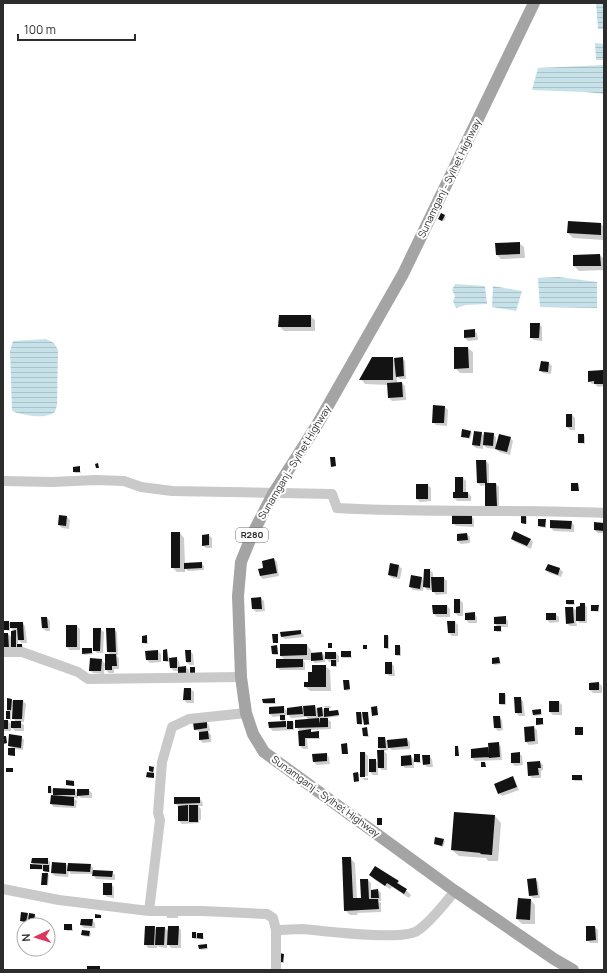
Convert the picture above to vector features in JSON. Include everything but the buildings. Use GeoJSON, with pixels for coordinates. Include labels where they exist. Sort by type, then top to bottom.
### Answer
{"type":"FeatureCollection","features":[{"type":"Feature","properties":{"kind":"main road","name":"Sunamganj - Sylhet Highway"},"geometry":{"type":"LineString","coordinates":[[534,3],[403,274],[317,425],[273,494],[252,535],[241,562],[238,596],[241,677],[246,713],[253,734],[264,752],[455,891],[554,959],[573,970]]}},
{"type":"Feature","properties":{"kind":"street"},"geometry":{"type":"LineString","coordinates":[[3,481],[52,482],[124,480],[141,487],[172,490],[273,494],[332,494],[337,508],[378,511],[568,511],[604,513]]}},
{"type":"Feature","properties":{"kind":"street"},"geometry":{"type":"LineString","coordinates":[[3,652],[22,652],[78,672],[88,678],[241,677]]}},
{"type":"Feature","properties":{"kind":"street"},"geometry":{"type":"LineString","coordinates":[[149,911],[160,820],[158,813],[162,762],[172,727],[189,718],[246,713]]}},
{"type":"Feature","properties":{"kind":"street"},"geometry":{"type":"LineString","coordinates":[[3,889],[59,900],[149,911],[203,911],[267,914],[273,918],[276,930],[276,970]]}},
{"type":"Feature","properties":{"kind":"street"},"geometry":{"type":"LineString","coordinates":[[276,930],[302,929],[396,936],[409,934],[417,932],[445,904],[455,891]]}},
{"type":"Feature","properties":{"kind":"water"},"geometry":{"type":"Polygon","coordinates":[[[596,3],[604,3],[604,29],[598,29],[596,3]]]}},
{"type":"Feature","properties":{"kind":"water"},"geometry":{"type":"Polygon","coordinates":[[[595,43],[604,44],[604,60],[596,60],[595,43]]]}},
{"type":"Feature","properties":{"kind":"water"},"geometry":{"type":"Polygon","coordinates":[[[604,65],[604,94],[532,90],[538,68],[604,65]]]}},
{"type":"Feature","properties":{"kind":"water"},"geometry":{"type":"Polygon","coordinates":[[[559,277],[597,282],[597,308],[540,307],[538,278],[559,277]]]}},
{"type":"Feature","properties":{"kind":"water"},"geometry":{"type":"Polygon","coordinates":[[[455,284],[485,286],[487,304],[466,305],[456,308],[453,301],[455,296],[452,290],[455,284]]]}},
{"type":"Feature","properties":{"kind":"water"},"geometry":{"type":"Polygon","coordinates":[[[493,286],[522,291],[516,311],[492,307],[493,286]]]}},
{"type":"Feature","properties":{"kind":"water"},"geometry":{"type":"Polygon","coordinates":[[[46,339],[54,343],[58,350],[57,405],[55,412],[46,416],[41,416],[14,412],[12,410],[10,351],[13,341],[46,339]]]}}]}
